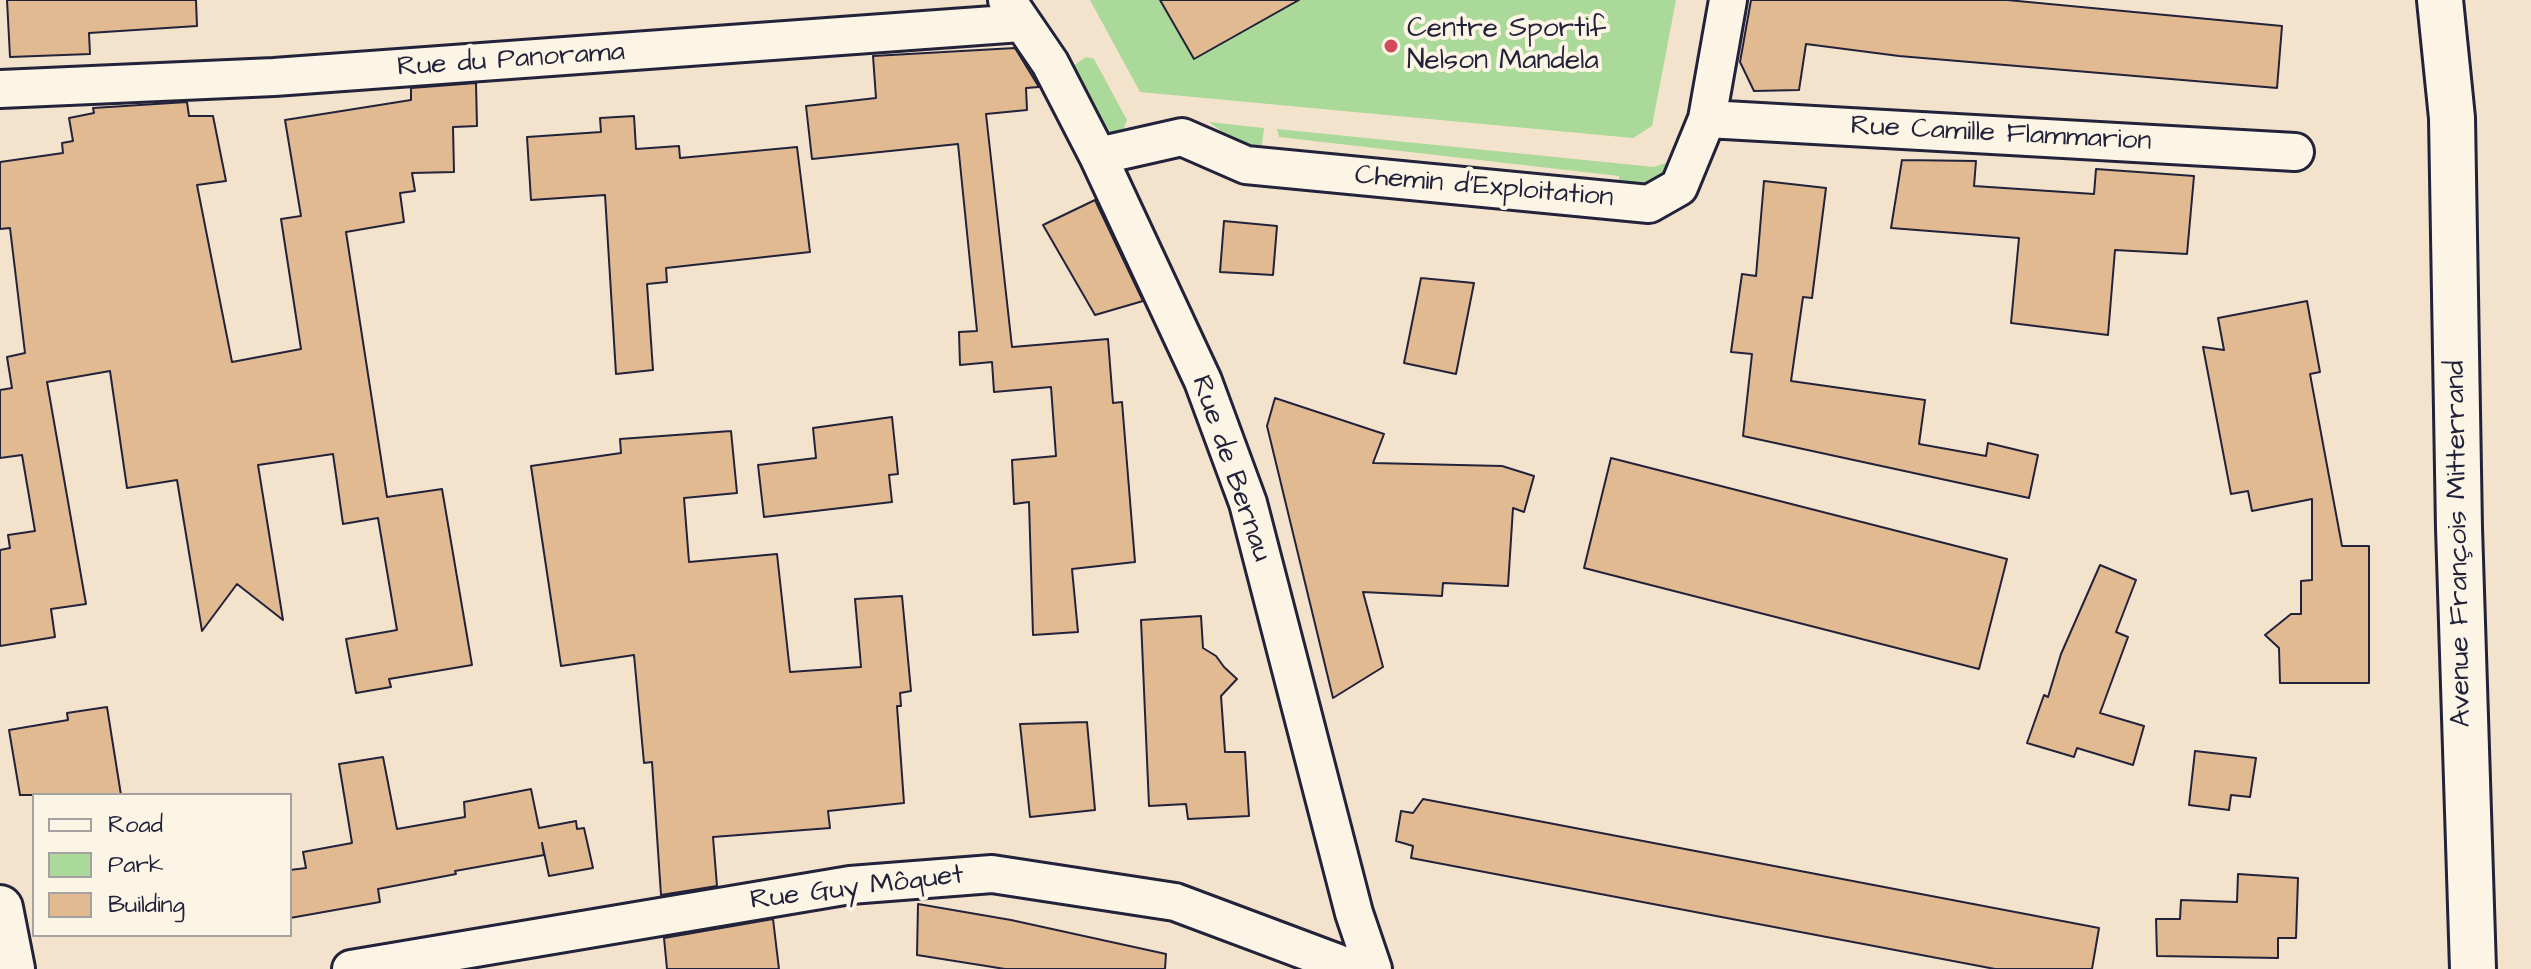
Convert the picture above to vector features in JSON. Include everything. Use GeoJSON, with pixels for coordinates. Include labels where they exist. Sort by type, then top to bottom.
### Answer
{"type":"FeatureCollection","features":[{"type":"Feature","properties":{"kind":"main road","name":"Avenue François Mitterrand"},"geometry":{"type":"LineString","coordinates":[[2440,0],[2452,118],[2459,528],[2473,969]]}},
{"type":"Feature","properties":{"kind":"main road","name":"Avenue François Mitterrand"},"geometry":{"type":"LineString","coordinates":[[2452,118],[2469,0]]}},
{"type":"Feature","properties":{"kind":"main road"},"geometry":{"type":"LineString","coordinates":[[0,908],[12,969]]}},
{"type":"Feature","properties":{"kind":"street","name":"Chemin d'Exploitation"},"geometry":{"type":"LineString","coordinates":[[1098,156],[1182,137],[1246,165],[1649,204],[1679,187],[1707,119],[1728,0]]}},
{"type":"Feature","properties":{"kind":"street","name":"Rue du Panorama"},"geometry":{"type":"LineString","coordinates":[[0,89],[274,77],[1019,8]]}},
{"type":"Feature","properties":{"kind":"street","name":"Rue de Bernau"},"geometry":{"type":"LineString","coordinates":[[1019,8],[1098,156],[1203,381],[1248,503],[1354,913],[1373,969]]}},
{"type":"Feature","properties":{"kind":"street","name":"Rue Camille Flammarion"},"geometry":{"type":"LineString","coordinates":[[1707,119],[2295,152]]}},
{"type":"Feature","properties":{"kind":"street","name":"Rue Guy Môquet"},"geometry":{"type":"LineString","coordinates":[[351,969],[850,885],[992,874],[1175,902],[1354,969]]}},
{"type":"Feature","properties":{"kind":"green space","name":"Centre Sportif Nelson Mandela"},"geometry":{"type":"Polygon","coordinates":[[[1090,0],[1676,0],[1652,126],[1633,138],[1140,92],[1090,0]]]}},
{"type":"Feature","properties":{"kind":"green space"},"geometry":{"type":"Polygon","coordinates":[[[1086,57],[1094,59],[1127,120],[1123,130],[1116,134],[1106,133],[1069,69],[1086,57]]]}},
{"type":"Feature","properties":{"kind":"green space"},"geometry":{"type":"Polygon","coordinates":[[[1209,122],[1264,128],[1261,152],[1235,141],[1209,122]]]}},
{"type":"Feature","properties":{"kind":"green space"},"geometry":{"type":"Polygon","coordinates":[[[1277,129],[1654,167],[1677,159],[1657,181],[1632,191],[1619,191],[1619,176],[1279,137],[1277,129]]]}},
{"type":"Feature","properties":{"kind":"building"},"geometry":{"type":"Polygon","coordinates":[[[7,0],[196,0],[197,26],[89,33],[90,54],[10,57],[7,0]]]}},
{"type":"Feature","properties":{"kind":"building"},"geometry":{"type":"Polygon","coordinates":[[[1160,0],[1299,0],[1194,59],[1160,0]]]}},
{"type":"Feature","properties":{"kind":"building"},"geometry":{"type":"Polygon","coordinates":[[[1751,0],[2007,0],[2282,26],[2277,88],[1899,56],[1806,44],[1799,90],[1754,91],[1740,62],[1751,0]]]}},
{"type":"Feature","properties":{"kind":"building"},"geometry":{"type":"Polygon","coordinates":[[[1015,48],[1039,87],[1026,88],[1027,110],[986,114],[1012,347],[1108,339],[1113,403],[1122,402],[1135,562],[1072,569],[1078,632],[1033,635],[1029,502],[1014,504],[1012,460],[1056,456],[1051,387],[994,392],[992,362],[960,365],[959,332],[977,331],[958,144],[812,159],[806,106],[876,98],[873,56],[1015,48]]]}},
{"type":"Feature","properties":{"kind":"building"},"geometry":{"type":"Polygon","coordinates":[[[476,83],[477,126],[453,127],[454,172],[412,173],[415,191],[400,193],[404,222],[346,232],[387,497],[442,489],[472,665],[389,679],[391,687],[356,693],[346,639],[397,630],[378,518],[343,524],[333,454],[258,465],[283,620],[237,584],[202,631],[177,480],[127,488],[110,371],[47,382],[86,604],[51,609],[55,637],[0,646],[0,550],[10,548],[8,535],[35,531],[22,455],[0,458],[0,390],[12,388],[7,357],[25,353],[10,228],[0,229],[0,162],[63,153],[62,143],[73,141],[69,118],[94,113],[93,108],[187,102],[189,116],[213,116],[226,181],[197,185],[232,362],[301,349],[281,219],[301,216],[285,120],[411,100],[411,88],[476,83]]]}},
{"type":"Feature","properties":{"kind":"building"},"geometry":{"type":"Polygon","coordinates":[[[634,116],[636,149],[679,146],[680,158],[797,147],[810,252],[666,268],[667,282],[647,284],[653,370],[616,374],[605,195],[531,200],[527,137],[601,132],[600,118],[634,116]]]}},
{"type":"Feature","properties":{"kind":"building"},"geometry":{"type":"Polygon","coordinates":[[[1902,160],[1976,161],[1974,186],[2094,194],[2096,169],[2194,176],[2187,254],[2115,250],[2108,335],[2011,323],[2019,238],[1891,228],[1902,160]]]}},
{"type":"Feature","properties":{"kind":"building"},"geometry":{"type":"Polygon","coordinates":[[[1764,181],[1826,188],[1812,298],[1803,297],[1791,381],[1925,400],[1919,444],[1986,456],[1988,443],[2038,455],[2029,498],[1743,436],[1752,354],[1731,352],[1742,274],[1756,276],[1764,181]]]}},
{"type":"Feature","properties":{"kind":"building"},"geometry":{"type":"Polygon","coordinates":[[[1095,200],[1143,301],[1095,315],[1043,225],[1095,200]]]}},
{"type":"Feature","properties":{"kind":"building"},"geometry":{"type":"Polygon","coordinates":[[[1224,221],[1277,226],[1273,275],[1220,272],[1224,221]]]}},
{"type":"Feature","properties":{"kind":"building"},"geometry":{"type":"Polygon","coordinates":[[[1421,278],[1474,283],[1456,374],[1404,363],[1421,278]]]}},
{"type":"Feature","properties":{"kind":"building"},"geometry":{"type":"Polygon","coordinates":[[[2307,301],[2320,372],[2310,374],[2342,546],[2369,546],[2369,683],[2280,683],[2279,648],[2265,635],[2291,614],[2301,614],[2301,581],[2312,580],[2312,499],[2252,511],[2248,491],[2231,494],[2203,347],[2224,350],[2218,318],[2307,301]]]}},
{"type":"Feature","properties":{"kind":"building"},"geometry":{"type":"Polygon","coordinates":[[[1275,398],[1384,434],[1373,463],[1502,466],[1534,476],[1524,512],[1513,508],[1508,586],[1443,583],[1442,596],[1363,592],[1383,667],[1333,698],[1267,426],[1275,398]]]}},
{"type":"Feature","properties":{"kind":"building"},"geometry":{"type":"Polygon","coordinates":[[[892,417],[898,474],[889,475],[892,502],[764,517],[758,465],[816,458],[813,428],[892,417]]]}},
{"type":"Feature","properties":{"kind":"building"},"geometry":{"type":"Polygon","coordinates":[[[731,431],[737,493],[684,498],[689,562],[777,554],[790,672],[861,667],[855,599],[902,596],[911,691],[900,693],[901,706],[897,706],[904,803],[828,811],[830,828],[713,837],[717,886],[661,895],[652,762],[644,763],[634,655],[561,666],[531,466],[621,453],[620,439],[731,431]]]}},
{"type":"Feature","properties":{"kind":"building"},"geometry":{"type":"Polygon","coordinates":[[[1611,458],[2007,559],[1979,669],[1584,568],[1611,458]]]}},
{"type":"Feature","properties":{"kind":"building"},"geometry":{"type":"Polygon","coordinates":[[[2100,565],[2136,580],[2116,632],[2128,637],[2100,713],[2144,726],[2133,765],[2077,748],[2074,757],[2027,743],[2044,695],[2048,697],[2061,654],[2100,565]]]}},
{"type":"Feature","properties":{"kind":"building"},"geometry":{"type":"Polygon","coordinates":[[[1201,616],[1203,648],[1216,656],[1237,679],[1221,696],[1225,752],[1245,752],[1249,816],[1188,819],[1186,804],[1149,806],[1141,620],[1201,616]]]}},
{"type":"Feature","properties":{"kind":"building"},"geometry":{"type":"Polygon","coordinates":[[[107,707],[121,793],[20,795],[9,730],[68,720],[67,713],[107,707]]]}},
{"type":"Feature","properties":{"kind":"building"},"geometry":{"type":"Polygon","coordinates":[[[1087,722],[1095,810],[1030,817],[1020,724],[1087,722]]]}},
{"type":"Feature","properties":{"kind":"building"},"geometry":{"type":"Polygon","coordinates":[[[2195,751],[2256,758],[2250,797],[2231,795],[2229,810],[2189,805],[2195,751]]]}},
{"type":"Feature","properties":{"kind":"building"},"geometry":{"type":"Polygon","coordinates":[[[383,757],[397,829],[465,817],[464,802],[531,789],[539,828],[576,821],[577,829],[584,828],[593,868],[549,876],[542,843],[544,855],[378,889],[380,902],[292,918],[292,870],[306,868],[303,852],[352,843],[339,764],[383,757]]]}},
{"type":"Feature","properties":{"kind":"building"},"geometry":{"type":"Polygon","coordinates":[[[1423,799],[2099,928],[2092,969],[1995,969],[1411,858],[1413,846],[1396,841],[1401,811],[1413,813],[1423,799]]]}},
{"type":"Feature","properties":{"kind":"building"},"geometry":{"type":"Polygon","coordinates":[[[2238,874],[2298,878],[2296,938],[2278,938],[2278,958],[2157,956],[2156,919],[2180,919],[2181,900],[2237,902],[2238,874]]]}},
{"type":"Feature","properties":{"kind":"building"},"geometry":{"type":"Polygon","coordinates":[[[918,904],[1011,920],[1166,954],[1165,969],[1005,969],[917,955],[918,904]]]}},
{"type":"Feature","properties":{"kind":"building"},"geometry":{"type":"Polygon","coordinates":[[[773,919],[779,969],[667,969],[664,938],[773,919]]]}},
{"type":"Feature","properties":{"kind":"place","name":"Centre Sportif Nelson Mandela"},"geometry":{"type":"Point","coordinates":[1391,46]}}]}
